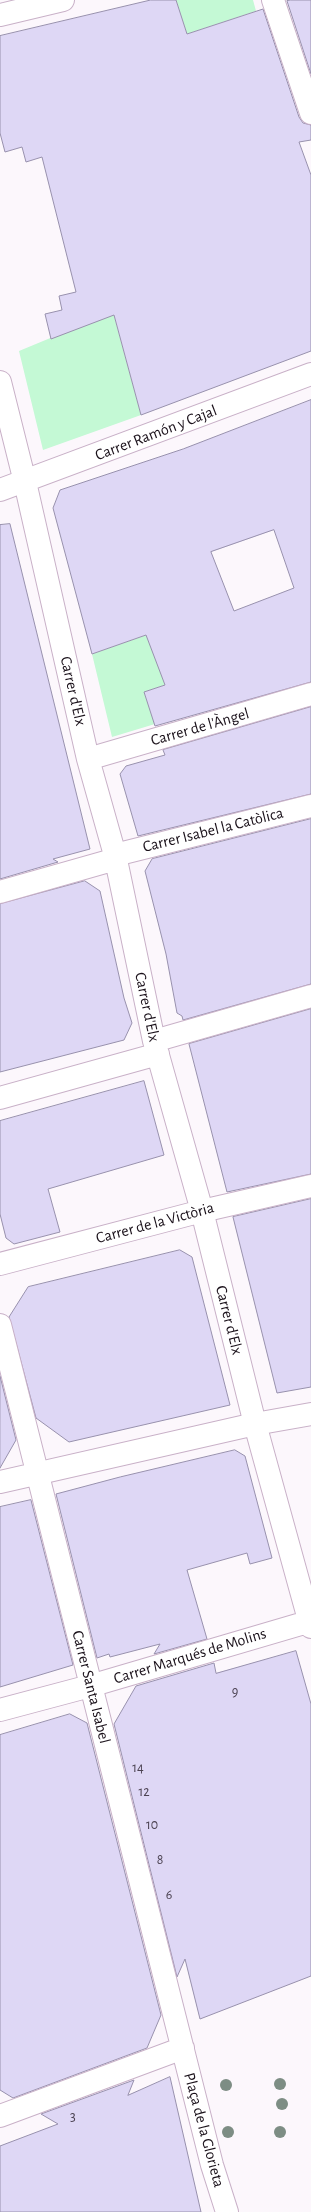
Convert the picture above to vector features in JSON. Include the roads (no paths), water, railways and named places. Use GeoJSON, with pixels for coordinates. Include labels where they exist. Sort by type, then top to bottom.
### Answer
{"type":"FeatureCollection","features":[{"type":"Feature","properties":{"kind":"street"},"geometry":{"type":"LineString","coordinates":[[0,15],[63,0]]}},
{"type":"Feature","properties":{"kind":"street"},"geometry":{"type":"LineString","coordinates":[[274,0],[311,113]]}},
{"type":"Feature","properties":{"kind":"street","name":"Carrer Ramón y Cajal"},"geometry":{"type":"LineString","coordinates":[[0,490],[25,482],[311,374]]}},
{"type":"Feature","properties":{"kind":"street","name":"Carrer d'Elx"},"geometry":{"type":"LineString","coordinates":[[0,382],[25,482],[88,759],[116,857],[156,1047],[202,1211],[256,1424],[310,1623]]}},
{"type":"Feature","properties":{"kind":"street","name":"Carrer de l'Àngel"},"geometry":{"type":"LineString","coordinates":[[88,759],[311,694]]}},
{"type":"Feature","properties":{"kind":"street","name":"Carrer Isabel la Catòlica"},"geometry":{"type":"LineString","coordinates":[[0,892],[116,857],[311,806]]}},
{"type":"Feature","properties":{"kind":"street"},"geometry":{"type":"LineString","coordinates":[[0,1098],[311,996]]}},
{"type":"Feature","properties":{"kind":"street","name":"Carrer de la Victòria"},"geometry":{"type":"LineString","coordinates":[[0,1264],[202,1211],[311,1186]]}},
{"type":"Feature","properties":{"kind":"street","name":"Carrer Santa Isabel"},"geometry":{"type":"LineString","coordinates":[[0,1326],[38,1472],[90,1686],[183,2048]]}},
{"type":"Feature","properties":{"kind":"street"},"geometry":{"type":"LineString","coordinates":[[0,1482],[38,1472],[256,1424],[311,1414]]}},
{"type":"Feature","properties":{"kind":"street","name":"Carrer Marqués de Molins"},"geometry":{"type":"LineString","coordinates":[[0,1710],[90,1686],[310,1623]]}},
{"type":"Feature","properties":{"kind":"street"},"geometry":{"type":"LineString","coordinates":[[0,2116],[183,2048]]}},
{"type":"Feature","properties":{"kind":"street","name":"Plaça de la Glorieta"},"geometry":{"type":"LineString","coordinates":[[183,2048],[212,2165],[227,2212]]}}]}
